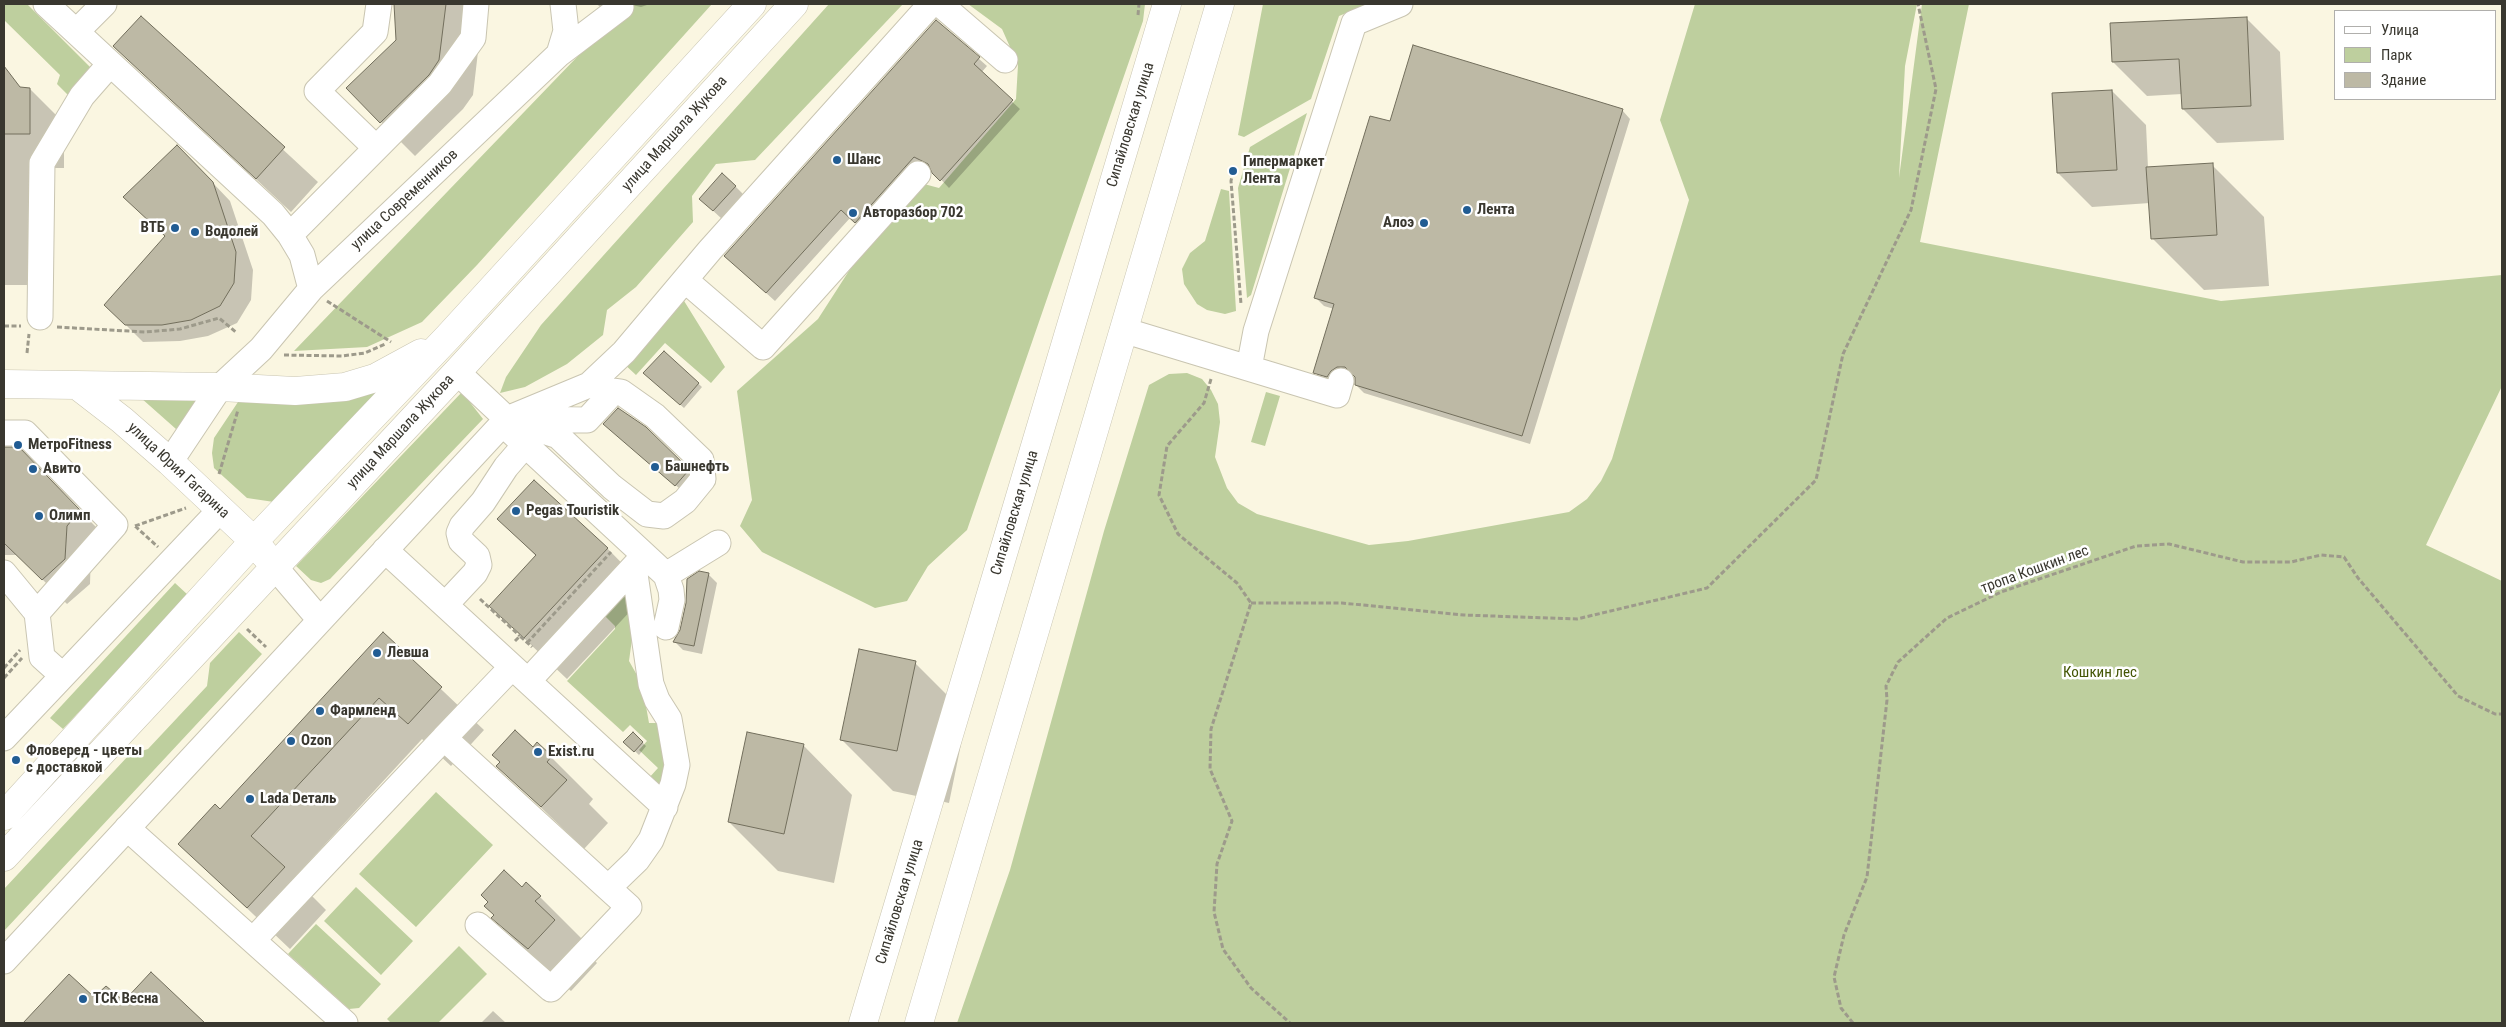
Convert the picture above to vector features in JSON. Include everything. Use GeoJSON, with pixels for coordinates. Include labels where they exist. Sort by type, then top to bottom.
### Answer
{"type":"FeatureCollection","features":[{"type":"Feature","properties":{"kind":"main road","name":"улица Маршала Жукова"},"geometry":{"type":"LineString","coordinates":[[4,816],[254,541],[448,337],[752,4]]}},
{"type":"Feature","properties":{"kind":"main road","name":"улица Маршала Жукова"},"geometry":{"type":"LineString","coordinates":[[4,857],[457,372],[794,4]]}},
{"type":"Feature","properties":{"kind":"main road"},"geometry":{"type":"LineString","coordinates":[[920,1023],[1220,4]]}},
{"type":"Feature","properties":{"kind":"main road","name":"Сипайловская улица"},"geometry":{"type":"LineString","coordinates":[[863,1023],[1165,8]]}},
{"type":"Feature","properties":{"kind":"main road"},"geometry":{"type":"LineString","coordinates":[[4,384],[220,387],[295,391],[345,386],[375,378],[448,337]]}},
{"type":"Feature","properties":{"kind":"main road","name":"улица Юрия Гагарина"},"geometry":{"type":"LineString","coordinates":[[78,386],[170,462],[254,541],[274,566]]}},
{"type":"Feature","properties":{"kind":"street"},"geometry":{"type":"LineString","coordinates":[[46,4],[272,214],[290,235],[302,255],[311,289]]}},
{"type":"Feature","properties":{"kind":"street"},"geometry":{"type":"LineString","coordinates":[[77,32],[104,4]]}},
{"type":"Feature","properties":{"kind":"street"},"geometry":{"type":"LineString","coordinates":[[376,148],[317,91],[375,32],[379,4]]}},
{"type":"Feature","properties":{"kind":"street"},"geometry":{"type":"LineString","coordinates":[[290,235],[440,84],[472,38],[476,4]]}},
{"type":"Feature","properties":{"kind":"street"},"geometry":{"type":"LineString","coordinates":[[559,54],[566,32],[563,4]]}},
{"type":"Feature","properties":{"kind":"street"},"geometry":{"type":"LineString","coordinates":[[4,961],[505,422],[589,384],[624,352],[710,250],[931,4]]}},
{"type":"Feature","properties":{"kind":"street"},"geometry":{"type":"LineString","coordinates":[[940,4],[1005,60]]}},
{"type":"Feature","properties":{"kind":"street"},"geometry":{"type":"LineString","coordinates":[[1248,368],[1256,332],[1354,23],[1400,4]]}},
{"type":"Feature","properties":{"kind":"street","name":"улица Современников"},"geometry":{"type":"LineString","coordinates":[[170,462],[220,387],[261,349],[311,289],[559,54],[583,38],[620,7]]}},
{"type":"Feature","properties":{"kind":"street"},"geometry":{"type":"LineString","coordinates":[[42,324],[42,163],[82,96],[110,64]]}},
{"type":"Feature","properties":{"kind":"street"},"geometry":{"type":"LineString","coordinates":[[685,280],[763,347],[918,174]]}},
{"type":"Feature","properties":{"kind":"street"},"geometry":{"type":"LineString","coordinates":[[1123,330],[1336,396],[1341,381]]}},
{"type":"Feature","properties":{"kind":"street"},"geometry":{"type":"LineString","coordinates":[[457,372],[640,561],[666,575],[672,600],[666,627]]}},
{"type":"Feature","properties":{"kind":"street"},"geometry":{"type":"LineString","coordinates":[[614,391],[621,392],[655,416],[701,460],[703,479],[685,502],[664,516],[647,514],[612,486],[558,436],[505,422],[586,420],[614,391]]}},
{"type":"Feature","properties":{"kind":"street"},"geometry":{"type":"LineString","coordinates":[[4,433],[25,433],[114,525],[37,613]]}},
{"type":"Feature","properties":{"kind":"street"},"geometry":{"type":"LineString","coordinates":[[445,605],[478,569],[479,561],[477,556],[461,541],[460,530],[525,444]]}},
{"type":"Feature","properties":{"kind":"street"},"geometry":{"type":"LineString","coordinates":[[4,738],[220,510]]}},
{"type":"Feature","properties":{"kind":"street"},"geometry":{"type":"LineString","coordinates":[[666,575],[718,543]]}},
{"type":"Feature","properties":{"kind":"street"},"geometry":{"type":"LineString","coordinates":[[385,550],[664,807]]}},
{"type":"Feature","properties":{"kind":"street"},"geometry":{"type":"LineString","coordinates":[[253,940],[444,738],[520,674],[640,561]]}},
{"type":"Feature","properties":{"kind":"street"},"geometry":{"type":"LineString","coordinates":[[608,888],[643,854],[651,840],[674,784],[677,765],[669,719],[654,694],[651,684],[640,561]]}},
{"type":"Feature","properties":{"kind":"street","name":"улица Юрия Гагарина"},"geometry":{"type":"LineString","coordinates":[[274,566],[320,620]]}},
{"type":"Feature","properties":{"kind":"street"},"geometry":{"type":"LineString","coordinates":[[4,572],[37,613],[42,657],[62,676]]}},
{"type":"Feature","properties":{"kind":"street"},"geometry":{"type":"LineString","coordinates":[[444,738],[629,907],[551,989],[478,925]]}},
{"type":"Feature","properties":{"kind":"street"},"geometry":{"type":"LineString","coordinates":[[127,828],[345,1023]]}},
{"type":"Feature","properties":{"kind":"path"},"geometry":{"type":"LineString","coordinates":[[1251,604],[1342,603],[1464,615],[1577,619],[1707,588],[1816,480],[1843,354],[1912,210],[1936,89],[1918,4]]}},
{"type":"Feature","properties":{"kind":"path"},"geometry":{"type":"LineString","coordinates":[[1232,170],[1231,182],[1242,306],[1256,332]]}},
{"type":"Feature","properties":{"kind":"path"},"geometry":{"type":"LineString","coordinates":[[311,289],[391,342]]}},
{"type":"Feature","properties":{"kind":"path"},"geometry":{"type":"LineString","coordinates":[[4,326],[42,324],[145,332],[180,329],[219,318],[237,333]]}},
{"type":"Feature","properties":{"kind":"path"},"geometry":{"type":"LineString","coordinates":[[27,353],[42,324]]}},
{"type":"Feature","properties":{"kind":"path"},"geometry":{"type":"LineString","coordinates":[[281,355],[342,356],[365,353],[399,338]]}},
{"type":"Feature","properties":{"kind":"path"},"geometry":{"type":"LineString","coordinates":[[1217,359],[1204,403],[1167,446],[1159,495],[1178,534],[1237,582],[1251,604]]}},
{"type":"Feature","properties":{"kind":"path"},"geometry":{"type":"LineString","coordinates":[[219,474],[240,404]]}},
{"type":"Feature","properties":{"kind":"path"},"geometry":{"type":"LineString","coordinates":[[136,526],[191,506]]}},
{"type":"Feature","properties":{"kind":"path","name":"тропа Кошкин лес"},"geometry":{"type":"LineString","coordinates":[[1853,1023],[1840,1008],[1834,977],[1844,934],[1867,877],[1887,700],[1886,686],[1898,662],[1947,618],[2001,592],[2136,546],[2169,544],[2243,562],[2292,562],[2321,556],[2344,557],[2358,578],[2458,696],[2495,714],[2502,714]]}},
{"type":"Feature","properties":{"kind":"path"},"geometry":{"type":"LineString","coordinates":[[527,643],[617,546]]}},
{"type":"Feature","properties":{"kind":"path"},"geometry":{"type":"LineString","coordinates":[[464,584],[520,636]]}},
{"type":"Feature","properties":{"kind":"path"},"geometry":{"type":"LineString","coordinates":[[1251,604],[1211,729],[1210,769],[1232,821],[1217,864],[1214,912],[1223,949],[1251,988],[1290,1023]]}},
{"type":"Feature","properties":{"kind":"green space"},"geometry":{"type":"Polygon","coordinates":[[[4,4],[27,4],[95,72],[70,97],[57,84],[60,75],[4,20],[4,4]]]}},
{"type":"Feature","properties":{"kind":"green space"},"geometry":{"type":"Polygon","coordinates":[[[628,4],[712,4],[477,265],[422,322],[367,347],[294,351],[628,4]]]}},
{"type":"Feature","properties":{"kind":"green space"},"geometry":{"type":"Polygon","coordinates":[[[829,4],[903,4],[755,160],[716,164],[692,196],[693,222],[636,287],[607,310],[603,335],[567,364],[525,387],[500,393],[506,377],[541,325],[829,4]]]}},
{"type":"Feature","properties":{"kind":"green space"},"geometry":{"type":"Polygon","coordinates":[[[968,4],[1145,4],[1143,21],[967,530],[928,566],[907,601],[875,608],[762,552],[740,526],[752,500],[737,391],[818,319],[865,246],[924,184],[939,188],[1016,99],[1018,65],[1002,29],[968,4]]]}},
{"type":"Feature","properties":{"kind":"green space"},"geometry":{"type":"Polygon","coordinates":[[[1263,4],[1368,4],[1339,16],[1311,99],[1244,137],[1238,135],[1263,4]]]}},
{"type":"Feature","properties":{"kind":"green space","name":"Кошкин лес"},"geometry":{"type":"Polygon","coordinates":[[[1695,4],[1917,4],[1905,66],[1899,178],[1922,4],[1969,4],[1920,242],[2221,301],[2502,275],[2502,386],[2426,545],[2502,581],[2502,1023],[957,1023],[1010,870],[1104,531],[1149,385],[1169,374],[1187,373],[1202,379],[1211,390],[1218,404],[1220,422],[1215,457],[1227,488],[1238,503],[1257,514],[1369,545],[1408,541],[1569,512],[1587,499],[1601,481],[1612,459],[1689,200],[1660,120],[1695,4]]]}},
{"type":"Feature","properties":{"kind":"green space"},"geometry":{"type":"Polygon","coordinates":[[[1307,113],[1251,295],[1247,298],[1238,188],[1250,147],[1307,113]]]}},
{"type":"Feature","properties":{"kind":"green space"},"geometry":{"type":"Polygon","coordinates":[[[1221,189],[1229,191],[1236,311],[1225,314],[1207,310],[1197,304],[1184,284],[1182,269],[1190,253],[1205,241],[1221,189]]]}},
{"type":"Feature","properties":{"kind":"green space"},"geometry":{"type":"Polygon","coordinates":[[[681,296],[725,367],[711,383],[665,343],[636,375],[622,362],[681,296]]]}},
{"type":"Feature","properties":{"kind":"green space"},"geometry":{"type":"Polygon","coordinates":[[[393,381],[274,502],[247,498],[214,468],[212,453],[214,438],[242,396],[393,381]]]}},
{"type":"Feature","properties":{"kind":"green space"},"geometry":{"type":"Polygon","coordinates":[[[462,392],[483,419],[330,579],[321,583],[311,580],[296,566],[462,392]]]}},
{"type":"Feature","properties":{"kind":"green space"},"geometry":{"type":"Polygon","coordinates":[[[1266,392],[1280,396],[1265,446],[1251,442],[1266,392]]]}},
{"type":"Feature","properties":{"kind":"green space"},"geometry":{"type":"Polygon","coordinates":[[[205,395],[176,429],[141,398],[205,395]]]}},
{"type":"Feature","properties":{"kind":"green space"},"geometry":{"type":"Polygon","coordinates":[[[175,583],[188,595],[63,729],[50,718],[175,583]]]}},
{"type":"Feature","properties":{"kind":"green space"},"geometry":{"type":"Polygon","coordinates":[[[626,588],[632,639],[629,661],[642,684],[649,723],[663,723],[670,762],[661,784],[658,785],[648,779],[658,768],[639,750],[647,741],[630,725],[623,732],[567,681],[615,629],[615,626],[604,615],[626,588]]]}},
{"type":"Feature","properties":{"kind":"green space"},"geometry":{"type":"Polygon","coordinates":[[[239,632],[262,654],[4,931],[4,889],[129,755],[148,749],[207,686],[210,663],[239,632]]]}},
{"type":"Feature","properties":{"kind":"green space"},"geometry":{"type":"Polygon","coordinates":[[[436,792],[493,845],[416,927],[359,874],[436,792]]]}},
{"type":"Feature","properties":{"kind":"green space"},"geometry":{"type":"Polygon","coordinates":[[[356,887],[413,941],[381,975],[324,921],[356,887]]]}},
{"type":"Feature","properties":{"kind":"green space"},"geometry":{"type":"Polygon","coordinates":[[[316,924],[381,984],[359,1008],[349,1009],[288,954],[316,924]]]}},
{"type":"Feature","properties":{"kind":"green space"},"geometry":{"type":"Polygon","coordinates":[[[459,946],[487,974],[438,1023],[391,1023],[387,1019],[459,946]]]}},
{"type":"Feature","properties":{"kind":"building"},"geometry":{"type":"Polygon","coordinates":[[[394,4],[446,4],[439,60],[429,75],[380,123],[346,88],[396,40],[394,4]]]}},
{"type":"Feature","properties":{"kind":"building"},"geometry":{"type":"Polygon","coordinates":[[[141,16],[285,147],[256,179],[113,46],[141,16]]]}},
{"type":"Feature","properties":{"kind":"building"},"geometry":{"type":"Polygon","coordinates":[[[2247,17],[2251,106],[2182,109],[2179,59],[2112,62],[2110,23],[2247,17]]]}},
{"type":"Feature","properties":{"kind":"building"},"geometry":{"type":"Polygon","coordinates":[[[936,20],[980,57],[974,64],[1013,100],[940,181],[932,173],[928,164],[914,157],[855,223],[841,210],[766,293],[724,256],[936,20]]]}},
{"type":"Feature","properties":{"kind":"building","name":"Лента"},"geometry":{"type":"Polygon","coordinates":[[[1413,45],[1623,109],[1522,436],[1355,385],[1355,377],[1345,367],[1337,367],[1327,377],[1313,373],[1334,304],[1314,298],[1370,116],[1390,121],[1413,45]]]}},
{"type":"Feature","properties":{"kind":"building"},"geometry":{"type":"Polygon","coordinates":[[[4,66],[20,87],[30,88],[30,134],[4,134],[4,66]]]}},
{"type":"Feature","properties":{"kind":"building"},"geometry":{"type":"Polygon","coordinates":[[[2112,90],[2117,170],[2057,173],[2052,93],[2112,90]]]}},
{"type":"Feature","properties":{"kind":"building","name":"Водолей"},"geometry":{"type":"Polygon","coordinates":[[[177,145],[213,182],[236,252],[234,283],[220,306],[191,320],[162,325],[125,325],[104,305],[165,236],[123,197],[177,145]]]}},
{"type":"Feature","properties":{"kind":"building"},"geometry":{"type":"Polygon","coordinates":[[[2213,163],[2217,235],[2151,239],[2146,167],[2213,163]]]}},
{"type":"Feature","properties":{"kind":"building"},"geometry":{"type":"Polygon","coordinates":[[[722,173],[736,186],[713,211],[699,199],[722,173]]]}},
{"type":"Feature","properties":{"kind":"building"},"geometry":{"type":"Polygon","coordinates":[[[664,351],[699,383],[680,405],[643,373],[664,351]]]}},
{"type":"Feature","properties":{"kind":"building"},"geometry":{"type":"Polygon","coordinates":[[[618,408],[646,427],[687,467],[688,471],[675,486],[603,424],[618,408]]]}},
{"type":"Feature","properties":{"kind":"building","name":"Олимп"},"geometry":{"type":"Polygon","coordinates":[[[4,447],[19,447],[80,510],[67,526],[65,559],[42,580],[4,543],[4,447]]]}},
{"type":"Feature","properties":{"kind":"building"},"geometry":{"type":"Polygon","coordinates":[[[534,480],[608,548],[524,638],[489,606],[536,555],[497,519],[534,480]]]}},
{"type":"Feature","properties":{"kind":"building"},"geometry":{"type":"Polygon","coordinates":[[[699,571],[709,573],[694,646],[673,642],[680,630],[686,603],[687,579],[699,571]]]}},
{"type":"Feature","properties":{"kind":"building"},"geometry":{"type":"Polygon","coordinates":[[[383,632],[442,687],[408,724],[379,698],[251,836],[285,867],[247,908],[178,844],[215,804],[220,809],[383,632]]]}},
{"type":"Feature","properties":{"kind":"building"},"geometry":{"type":"Polygon","coordinates":[[[859,649],[916,661],[897,751],[840,740],[859,649]]]}},
{"type":"Feature","properties":{"kind":"building"},"geometry":{"type":"Polygon","coordinates":[[[515,730],[533,747],[537,742],[552,756],[547,762],[567,780],[541,807],[496,766],[500,762],[492,755],[515,730]]]}},
{"type":"Feature","properties":{"kind":"building"},"geometry":{"type":"Polygon","coordinates":[[[633,732],[643,742],[634,752],[623,742],[633,732]]]}},
{"type":"Feature","properties":{"kind":"building"},"geometry":{"type":"Polygon","coordinates":[[[747,732],[804,744],[784,834],[728,822],[747,732]]]}},
{"type":"Feature","properties":{"kind":"building"},"geometry":{"type":"Polygon","coordinates":[[[504,870],[522,887],[526,882],[541,896],[535,901],[555,920],[528,949],[491,918],[494,915],[484,906],[488,902],[481,895],[504,870]]]}},
{"type":"Feature","properties":{"kind":"building","name":"ТСК Весна"},"geometry":{"type":"Polygon","coordinates":[[[151,972],[205,1023],[23,1023],[69,974],[94,997],[106,986],[124,1001],[151,972]]]}},
{"type":"Feature","properties":{"kind":"place","name":"Шанс"},"geometry":{"type":"Point","coordinates":[837,160]}},
{"type":"Feature","properties":{"kind":"place","name":"Гипермаркет Лента"},"geometry":{"type":"Point","coordinates":[1233,171]}},
{"type":"Feature","properties":{"kind":"place","name":"Лента"},"geometry":{"type":"Point","coordinates":[1467,210]}},
{"type":"Feature","properties":{"kind":"place","name":"Авторазбор 702"},"geometry":{"type":"Point","coordinates":[853,213]}},
{"type":"Feature","properties":{"kind":"place","name":"Алоэ"},"geometry":{"type":"Point","coordinates":[1424,223]}},
{"type":"Feature","properties":{"kind":"place","name":"ВТБ"},"geometry":{"type":"Point","coordinates":[175,228]}},
{"type":"Feature","properties":{"kind":"place","name":"Водолей"},"geometry":{"type":"Point","coordinates":[195,232]}},
{"type":"Feature","properties":{"kind":"place","name":"МетроFitness"},"geometry":{"type":"Point","coordinates":[18,445]}},
{"type":"Feature","properties":{"kind":"place","name":"Башнефть"},"geometry":{"type":"Point","coordinates":[655,467]}},
{"type":"Feature","properties":{"kind":"place","name":"Авито"},"geometry":{"type":"Point","coordinates":[33,469]}},
{"type":"Feature","properties":{"kind":"place","name":"Pegas Touristik"},"geometry":{"type":"Point","coordinates":[516,511]}},
{"type":"Feature","properties":{"kind":"place","name":"Олимп"},"geometry":{"type":"Point","coordinates":[39,516]}},
{"type":"Feature","properties":{"kind":"place","name":"Левша"},"geometry":{"type":"Point","coordinates":[377,653]}},
{"type":"Feature","properties":{"kind":"place","name":"Фармленд"},"geometry":{"type":"Point","coordinates":[320,711]}},
{"type":"Feature","properties":{"kind":"place","name":"Ozon"},"geometry":{"type":"Point","coordinates":[291,741]}},
{"type":"Feature","properties":{"kind":"place","name":"Exist.ru"},"geometry":{"type":"Point","coordinates":[538,752]}},
{"type":"Feature","properties":{"kind":"place","name":"Фловеред - цветы с доставкой"},"geometry":{"type":"Point","coordinates":[16,760]}},
{"type":"Feature","properties":{"kind":"place","name":"Lada Dеталь"},"geometry":{"type":"Point","coordinates":[250,799]}},
{"type":"Feature","properties":{"kind":"place","name":"ТСК Весна"},"geometry":{"type":"Point","coordinates":[83,999]}}]}
